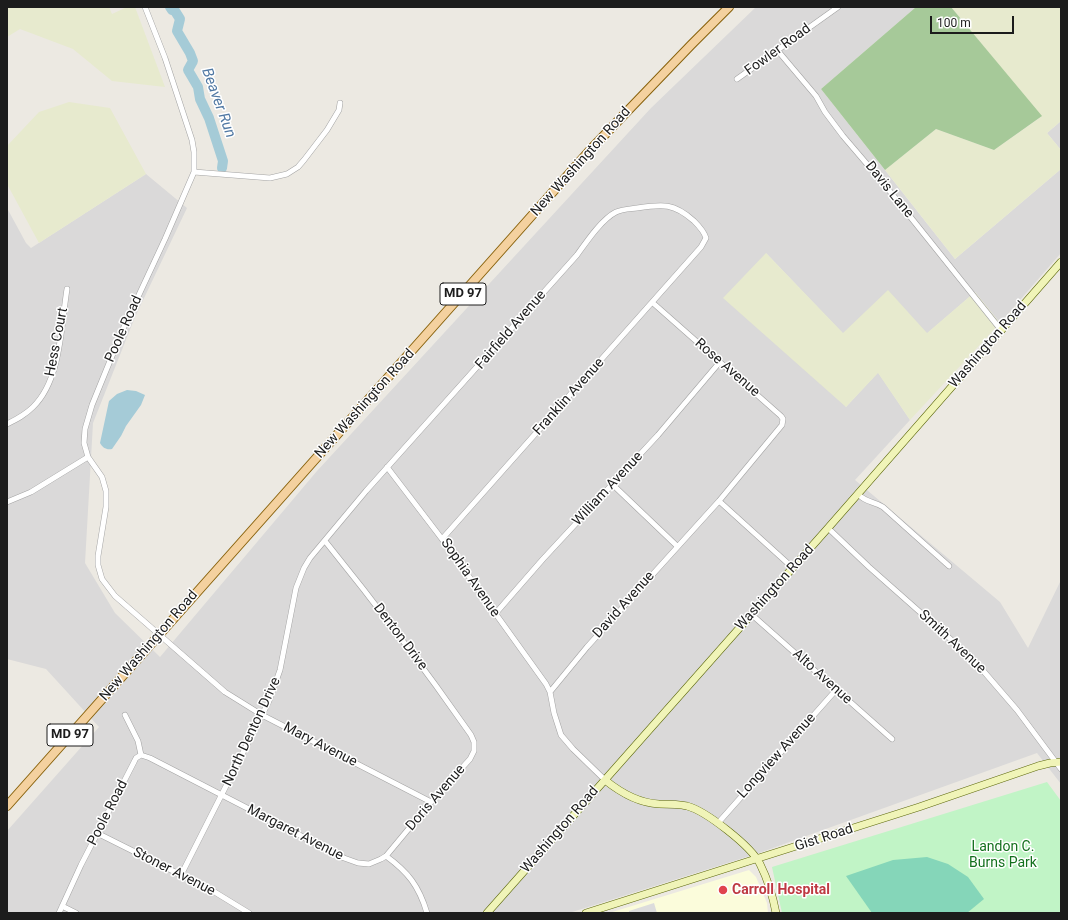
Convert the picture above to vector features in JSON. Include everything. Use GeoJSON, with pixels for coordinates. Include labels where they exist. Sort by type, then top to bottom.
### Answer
{"type":"FeatureCollection","features":[{"type":"Feature","properties":{"kind":"main road","name":"New Washington Road"},"geometry":{"type":"LineString","coordinates":[[7,806],[591,150],[729,7]]}},
{"type":"Feature","properties":{"kind":"main road","name":"Washington Road"},"geometry":{"type":"LineString","coordinates":[[487,913],[793,568],[1061,262]]}},
{"type":"Feature","properties":{"kind":"main road","name":"Gist Road"},"geometry":{"type":"LineString","coordinates":[[586,913],[919,807],[1038,766],[1059,762]]}},
{"type":"Feature","properties":{"kind":"main road"},"geometry":{"type":"LineString","coordinates":[[605,780],[620,791],[635,798],[652,803],[688,806],[700,811],[718,823],[757,859],[764,875],[776,913]]}},
{"type":"Feature","properties":{"kind":"street","name":"Poole Road"},"geometry":{"type":"LineString","coordinates":[[145,7],[165,58],[192,140],[194,152],[194,172],[123,329],[92,405],[85,429],[84,443],[88,457],[99,472],[106,487],[106,502],[98,556],[98,565],[102,579],[111,592],[159,635]]}},
{"type":"Feature","properties":{"kind":"street","name":"Fowler Road"},"geometry":{"type":"LineString","coordinates":[[737,80],[838,7]]}},
{"type":"Feature","properties":{"kind":"street","name":"Davis Lane"},"geometry":{"type":"LineString","coordinates":[[778,51],[816,96],[825,112],[843,136],[884,184],[1001,330]]}},
{"type":"Feature","properties":{"kind":"street"},"geometry":{"type":"LineString","coordinates":[[194,172],[270,178],[287,174],[298,167],[327,130],[339,110],[340,104]]}},
{"type":"Feature","properties":{"kind":"street","name":"Fairfield Avenue"},"geometry":{"type":"LineString","coordinates":[[325,541],[387,467],[484,361],[611,215],[623,210],[650,206],[665,206],[678,209],[700,227],[705,234],[705,242],[696,254]]}},
{"type":"Feature","properties":{"kind":"street","name":"Franklin Avenue"},"geometry":{"type":"LineString","coordinates":[[442,539],[696,254]]}},
{"type":"Feature","properties":{"kind":"street","name":"Hess Court"},"geometry":{"type":"LineString","coordinates":[[7,424],[29,410],[41,398],[46,390],[55,362],[67,289]]}},
{"type":"Feature","properties":{"kind":"street","name":"Rose Avenue"},"geometry":{"type":"LineString","coordinates":[[653,303],[760,397],[783,420],[782,426],[772,439]]}},
{"type":"Feature","properties":{"kind":"street","name":"William Avenue"},"geometry":{"type":"LineString","coordinates":[[495,614],[658,435],[720,362]]}},
{"type":"Feature","properties":{"kind":"street","name":"David Avenue"},"geometry":{"type":"LineString","coordinates":[[550,692],[586,647],[719,501],[772,439]]}},
{"type":"Feature","properties":{"kind":"street"},"geometry":{"type":"LineString","coordinates":[[7,502],[31,492],[88,457]]}},
{"type":"Feature","properties":{"kind":"street","name":"Sophia Avenue"},"geometry":{"type":"LineString","coordinates":[[387,467],[442,539],[536,670],[550,692]]}},
{"type":"Feature","properties":{"kind":"street"},"geometry":{"type":"LineString","coordinates":[[612,484],[677,546]]}},
{"type":"Feature","properties":{"kind":"street"},"geometry":{"type":"LineString","coordinates":[[858,494],[865,500],[879,504],[949,566]]}},
{"type":"Feature","properties":{"kind":"street"},"geometry":{"type":"LineString","coordinates":[[719,501],[793,568]]}},
{"type":"Feature","properties":{"kind":"street","name":"Smith Avenue"},"geometry":{"type":"LineString","coordinates":[[828,528],[869,567],[973,659],[1059,762],[1061,769]]}},
{"type":"Feature","properties":{"kind":"street","name":"North Denton Drive"},"geometry":{"type":"LineString","coordinates":[[181,875],[270,701],[280,670],[292,606],[299,579],[310,558],[325,541]]}},
{"type":"Feature","properties":{"kind":"street","name":"Denton Drive"},"geometry":{"type":"LineString","coordinates":[[325,541],[365,590],[471,735]]}},
{"type":"Feature","properties":{"kind":"street","name":"Alto Avenue"},"geometry":{"type":"LineString","coordinates":[[751,614],[892,739]]}},
{"type":"Feature","properties":{"kind":"street","name":"Mary Avenue"},"geometry":{"type":"LineString","coordinates":[[159,635],[225,692],[262,715],[431,802]]}},
{"type":"Feature","properties":{"kind":"street","name":"Longview Avenue"},"geometry":{"type":"LineString","coordinates":[[718,823],[836,690]]}},
{"type":"Feature","properties":{"kind":"street"},"geometry":{"type":"LineString","coordinates":[[550,692],[557,727],[561,735],[573,749],[605,780]]}},
{"type":"Feature","properties":{"kind":"street"},"geometry":{"type":"LineString","coordinates":[[125,715],[138,741],[141,755]]}},
{"type":"Feature","properties":{"kind":"street","name":"Doris Avenue"},"geometry":{"type":"LineString","coordinates":[[386,856],[431,802],[470,759],[474,751],[474,744],[471,735]]}},
{"type":"Feature","properties":{"kind":"street","name":"Poole Road"},"geometry":{"type":"LineString","coordinates":[[59,913],[97,833],[136,758],[141,755]]}},
{"type":"Feature","properties":{"kind":"street","name":"Margaret Avenue"},"geometry":{"type":"LineString","coordinates":[[141,755],[150,758],[352,861],[369,864],[381,860],[386,856]]}},
{"type":"Feature","properties":{"kind":"street","name":"Stoner Avenue"},"geometry":{"type":"LineString","coordinates":[[97,833],[213,891],[249,913]]}},
{"type":"Feature","properties":{"kind":"street"},"geometry":{"type":"LineString","coordinates":[[386,856],[401,867],[411,879],[420,895],[427,913]]}},
{"type":"Feature","properties":{"kind":"street"},"geometry":{"type":"LineString","coordinates":[[62,906],[76,913]]}},
{"type":"Feature","properties":{"kind":"shaded area"},"geometry":{"type":"Polygon","coordinates":[[[7,7],[109,7],[112,14],[127,7],[135,7],[165,87],[112,81],[73,49],[20,29],[7,37],[7,7]]]}},
{"type":"Feature","properties":{"kind":"shaded area"},"geometry":{"type":"Polygon","coordinates":[[[756,7],[916,7],[821,89],[955,259],[1061,169],[1061,253],[1000,323],[975,292],[927,334],[843,334],[766,253],[846,407],[878,372],[910,420],[855,480],[1000,602],[1028,648],[1061,580],[1061,784],[1037,753],[759,853],[569,913],[7,913],[7,831],[99,727],[46,669],[7,659],[7,208],[26,243],[31,248],[146,174],[187,208],[135,317],[93,423],[85,563],[115,613],[160,657],[317,471],[651,108],[756,7]]]}},
{"type":"Feature","properties":{"kind":"shaded area"},"geometry":{"type":"Polygon","coordinates":[[[951,7],[1061,7],[1061,121],[1047,133],[1061,150],[1061,169],[955,259],[885,170],[936,129],[994,150],[1041,117],[951,7]]]}},
{"type":"Feature","properties":{"kind":"shaded area"},"geometry":{"type":"Polygon","coordinates":[[[69,102],[110,108],[146,174],[39,243],[7,184],[7,146],[39,112],[69,102]]]}},
{"type":"Feature","properties":{"kind":"shaded area"},"geometry":{"type":"Polygon","coordinates":[[[1061,121],[1061,150],[1047,133],[1061,121]]]}},
{"type":"Feature","properties":{"kind":"shaded area"},"geometry":{"type":"Polygon","coordinates":[[[766,253],[843,333],[888,290],[927,333],[975,292],[1000,323],[910,420],[878,373],[846,407],[723,298],[766,253]]]}},
{"type":"Feature","properties":{"kind":"shaded area","name":"Carroll Hospital"},"geometry":{"type":"Polygon","coordinates":[[[749,870],[756,877],[767,903],[768,913],[609,913],[749,870]]]}},
{"type":"Feature","properties":{"kind":"shaded area"},"geometry":{"type":"Polygon","coordinates":[[[654,903],[657,913],[629,913],[629,911],[654,903]]]}},
{"type":"Feature","properties":{"kind":"green space"},"geometry":{"type":"Polygon","coordinates":[[[916,7],[951,7],[1042,116],[994,150],[936,129],[885,170],[821,89],[916,7]]]}},
{"type":"Feature","properties":{"kind":"green space","name":"Landon C. Burns Park"},"geometry":{"type":"Polygon","coordinates":[[[1047,782],[1061,801],[1061,913],[782,913],[772,867],[1047,782]]]}},
{"type":"Feature","properties":{"kind":"green space"},"geometry":{"type":"Polygon","coordinates":[[[927,857],[948,864],[968,877],[984,899],[967,913],[872,913],[846,876],[893,860],[927,857]]]}},
{"type":"Feature","properties":{"kind":"water"},"geometry":{"type":"Polygon","coordinates":[[[127,390],[136,391],[145,395],[141,405],[112,449],[106,449],[100,443],[109,401],[117,394],[127,390]]]}},
{"type":"Feature","properties":{"kind":"waterway","name":"Beaver Run"},"geometry":{"type":"LineString","coordinates":[[170,7],[175,11],[180,19],[177,31],[193,61],[188,70],[198,87],[200,99],[209,118],[223,161],[222,168]]}},
{"type":"Feature","properties":{"kind":"place","name":"Carroll Hospital"},"geometry":{"type":"Point","coordinates":[723,890]}}]}
